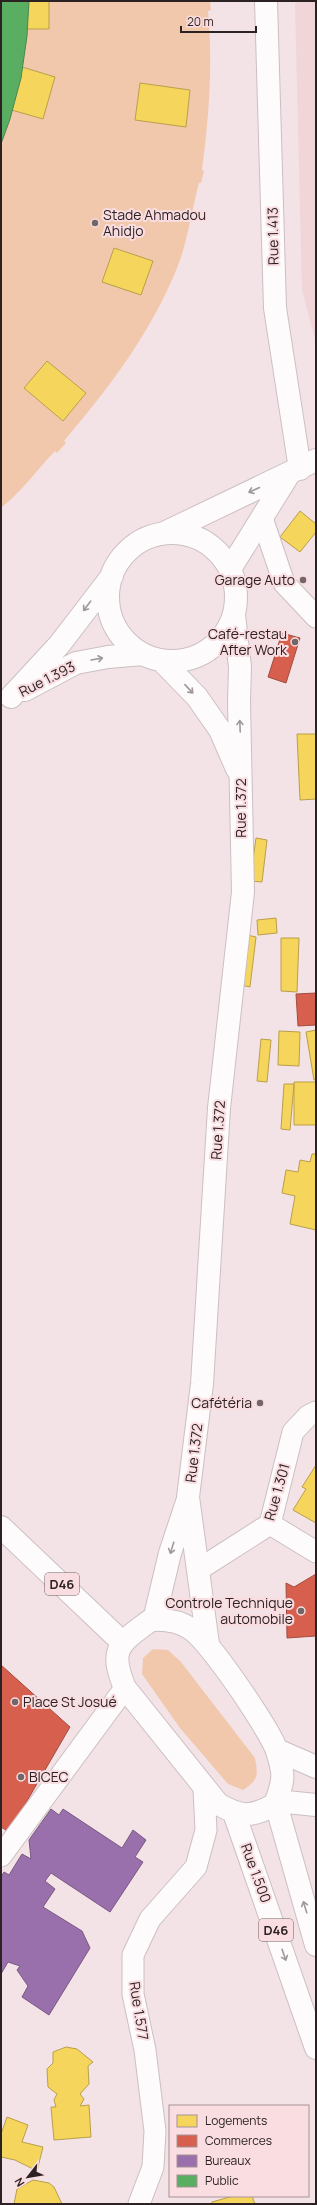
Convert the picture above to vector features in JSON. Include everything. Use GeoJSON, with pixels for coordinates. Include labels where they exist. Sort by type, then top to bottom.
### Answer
{"type":"FeatureCollection","features":[{"type":"Feature","properties":{"kind":"main road","name":"Rue 1.413"},"geometry":{"type":"LineString","coordinates":[[266,1],[275,308],[302,468]]}},
{"type":"Feature","properties":{"kind":"main road"},"geometry":{"type":"LineString","coordinates":[[230,569],[262,518],[302,468]]}},
{"type":"Feature","properties":{"kind":"main road"},"geometry":{"type":"LineString","coordinates":[[6,701],[59,645],[112,576],[126,553],[143,541],[162,534],[191,518],[302,468]]}},
{"type":"Feature","properties":{"kind":"main road"},"geometry":{"type":"LineString","coordinates":[[153,657],[186,660],[207,652],[224,636],[234,615],[236,592],[230,569],[221,556],[209,545],[194,537],[178,534],[162,534]]}},
{"type":"Feature","properties":{"kind":"main road"},"geometry":{"type":"LineString","coordinates":[[112,576],[109,591],[109,606],[113,621],[120,634],[131,646],[153,657],[197,698],[220,730],[242,778]]}},
{"type":"Feature","properties":{"kind":"main road","name":"Rue 1.372"},"geometry":{"type":"LineString","coordinates":[[208,1644],[188,1497],[202,1384],[219,1108],[243,892],[242,778],[239,702],[240,667],[234,615]]}},
{"type":"Feature","properties":{"kind":"main road","name":"Rue 1.393"},"geometry":{"type":"LineString","coordinates":[[6,701],[76,663],[108,657],[153,657]]}},
{"type":"Feature","properties":{"kind":"main road"},"geometry":{"type":"LineString","coordinates":[[154,1620],[170,1553],[188,1497]]}},
{"type":"Feature","properties":{"kind":"main road","name":"D46"},"geometry":{"type":"LineString","coordinates":[[1,1527],[100,1619],[122,1642]]}},
{"type":"Feature","properties":{"kind":"main road"},"geometry":{"type":"LineString","coordinates":[[316,1805],[276,1802],[249,1816],[234,1813],[218,1804],[204,1790],[125,1688],[118,1671],[117,1657],[122,1642],[150,1620],[169,1620],[192,1629],[208,1644],[255,1713],[277,1750],[282,1773],[282,1787],[276,1802],[316,1945]]}},
{"type":"Feature","properties":{"kind":"main road"},"geometry":{"type":"LineString","coordinates":[[277,1750],[316,1767]]}},
{"type":"Feature","properties":{"kind":"main road","name":"Rue 1.500"},"geometry":{"type":"LineString","coordinates":[[234,1813],[316,2048]]}},
{"type":"Feature","properties":{"kind":"street"},"geometry":{"type":"LineString","coordinates":[[262,518],[284,583],[316,617]]}},
{"type":"Feature","properties":{"kind":"street","name":"Rue 1.301"},"geometry":{"type":"LineString","coordinates":[[198,1570],[270,1524],[293,1432],[308,1416],[316,1412]]}},
{"type":"Feature","properties":{"kind":"street"},"geometry":{"type":"LineString","coordinates":[[270,1524],[316,1552]]}},
{"type":"Feature","properties":{"kind":"street"},"geometry":{"type":"LineString","coordinates":[[1,1856],[125,1688]]}},
{"type":"Feature","properties":{"kind":"street","name":"Rue 1.577"},"geometry":{"type":"LineString","coordinates":[[139,2204],[153,2167],[155,2131],[145,2050],[133,1994],[133,1955],[150,1920],[196,1867],[206,1830],[204,1790]]}},
{"type":"Feature","properties":{"kind":"shaded area","name":"Stade Ahmadou Ahidjo"},"geometry":{"type":"Polygon","coordinates":[[[1,1],[210,1],[211,10],[208,11],[210,71],[207,130],[202,170],[204,171],[201,183],[199,183],[185,244],[179,263],[157,311],[114,379],[64,441],[66,443],[57,453],[55,451],[22,488],[1,508],[1,1]]]}},
{"type":"Feature","properties":{"kind":"shaded area"},"geometry":{"type":"Polygon","coordinates":[[[299,1],[316,1],[316,343],[302,290],[295,4],[299,1]]]}},
{"type":"Feature","properties":{"kind":"shaded area"},"geometry":{"type":"Polygon","coordinates":[[[153,1649],[168,1650],[181,1662],[255,1758],[257,1773],[255,1780],[243,1790],[228,1784],[180,1728],[142,1674],[143,1658],[153,1649]]]}},
{"type":"Feature","properties":{"kind":"building: Logements"},"geometry":{"type":"Polygon","coordinates":[[[13,1],[49,1],[49,29],[13,29],[13,1]]]}},
{"type":"Feature","properties":{"kind":"building: Logements"},"geometry":{"type":"Polygon","coordinates":[[[9,63],[55,77],[43,119],[1,107],[1,89],[9,63]]]}},
{"type":"Feature","properties":{"kind":"building: Logements"},"geometry":{"type":"Polygon","coordinates":[[[140,83],[190,90],[186,127],[135,120],[140,83]]]}},
{"type":"Feature","properties":{"kind":"building: Logements"},"geometry":{"type":"Polygon","coordinates":[[[114,248],[153,261],[141,295],[102,282],[114,248]]]}},
{"type":"Feature","properties":{"kind":"building: Logements"},"geometry":{"type":"Polygon","coordinates":[[[47,361],[86,393],[63,421],[24,388],[47,361]]]}},
{"type":"Feature","properties":{"kind":"building: Logements"},"geometry":{"type":"Polygon","coordinates":[[[300,511],[316,524],[316,532],[300,552],[280,537],[300,511]]]}},
{"type":"Feature","properties":{"kind":"building: Logements"},"geometry":{"type":"Polygon","coordinates":[[[297,734],[316,734],[316,799],[300,800],[297,734]]]}},
{"type":"Feature","properties":{"kind":"building: Logements"},"geometry":{"type":"Polygon","coordinates":[[[256,838],[267,840],[262,882],[250,881],[256,838]]]}},
{"type":"Feature","properties":{"kind":"building: Logements"},"geometry":{"type":"Polygon","coordinates":[[[276,918],[277,933],[258,935],[257,920],[276,918]]]}},
{"type":"Feature","properties":{"kind":"building: Logements"},"geometry":{"type":"Polygon","coordinates":[[[247,935],[256,937],[250,987],[241,985],[247,935]]]}},
{"type":"Feature","properties":{"kind":"building: Logements"},"geometry":{"type":"Polygon","coordinates":[[[281,938],[299,938],[297,992],[281,991],[281,938]]]}},
{"type":"Feature","properties":{"kind":"building: Logements"},"geometry":{"type":"Polygon","coordinates":[[[316,1030],[316,1079],[314,1080],[306,1032],[316,1030]]]}},
{"type":"Feature","properties":{"kind":"building: Logements"},"geometry":{"type":"Polygon","coordinates":[[[279,1031],[300,1032],[299,1066],[278,1065],[279,1031]]]}},
{"type":"Feature","properties":{"kind":"building: Logements"},"geometry":{"type":"Polygon","coordinates":[[[261,1039],[271,1040],[267,1082],[257,1081],[261,1039]]]}},
{"type":"Feature","properties":{"kind":"building: Logements"},"geometry":{"type":"Polygon","coordinates":[[[294,1082],[316,1082],[316,1125],[294,1125],[294,1082]]]}},
{"type":"Feature","properties":{"kind":"building: Logements"},"geometry":{"type":"Polygon","coordinates":[[[284,1084],[294,1084],[290,1130],[281,1129],[284,1084]]]}},
{"type":"Feature","properties":{"kind":"building: Logements"},"geometry":{"type":"Polygon","coordinates":[[[312,1154],[316,1154],[316,1230],[290,1224],[295,1196],[282,1193],[286,1170],[298,1172],[300,1160],[310,1162],[312,1154]]]}},
{"type":"Feature","properties":{"kind":"building: Logements"},"geometry":{"type":"Polygon","coordinates":[[[316,1465],[316,1523],[293,1510],[306,1489],[302,1487],[316,1465]]]}},
{"type":"Feature","properties":{"kind":"building: Logements"},"geometry":{"type":"Polygon","coordinates":[[[66,2047],[77,2049],[93,2062],[88,2066],[89,2084],[80,2094],[84,2099],[80,2106],[89,2105],[91,2137],[54,2140],[51,2107],[56,2107],[54,2100],[57,2094],[48,2087],[47,2069],[53,2063],[53,2052],[66,2047]]]}},
{"type":"Feature","properties":{"kind":"building: Logements"},"geometry":{"type":"Polygon","coordinates":[[[7,2117],[28,2125],[22,2142],[43,2147],[37,2171],[15,2160],[1,2157],[1,2134],[7,2117]]]}},
{"type":"Feature","properties":{"kind":"building: Logements"},"geometry":{"type":"Polygon","coordinates":[[[33,2180],[49,2183],[54,2187],[62,2204],[14,2204],[17,2189],[33,2180]]]}},
{"type":"Feature","properties":{"kind":"building: Logements"},"geometry":{"type":"Polygon","coordinates":[[[230,2197],[252,2197],[255,2204],[211,2204],[212,2202],[230,2197]]]}},
{"type":"Feature","properties":{"kind":"building: Commerces"},"geometry":{"type":"Polygon","coordinates":[[[282,633],[300,638],[286,683],[268,677],[282,633]]]}},
{"type":"Feature","properties":{"kind":"building: Commerces"},"geometry":{"type":"Polygon","coordinates":[[[316,993],[316,1025],[298,1026],[296,994],[316,993]]]}},
{"type":"Feature","properties":{"kind":"building: Commerces","name":"Controle Technique automobile"},"geometry":{"type":"Polygon","coordinates":[[[316,1574],[316,1636],[287,1638],[286,1583],[294,1587],[316,1574]]]}},
{"type":"Feature","properties":{"kind":"building: Commerces","name":"BICEC"},"geometry":{"type":"Polygon","coordinates":[[[1,1665],[70,1727],[9,1832],[1,1827],[1,1665]]]}},
{"type":"Feature","properties":{"kind":"building: Bureaux"},"geometry":{"type":"Polygon","coordinates":[[[51,1809],[59,1815],[63,1809],[122,1848],[133,1830],[146,1840],[135,1857],[143,1862],[110,1912],[51,1873],[45,1881],[55,1889],[43,1907],[82,1931],[90,1948],[49,2015],[22,1997],[28,1986],[17,1970],[20,1966],[8,1962],[1,1974],[1,1877],[4,1872],[9,1875],[22,1854],[31,1859],[29,1840],[51,1809]]]}},
{"type":"Feature","properties":{"kind":"building: Public"},"geometry":{"type":"Polygon","coordinates":[[[1,1],[29,1],[27,36],[21,78],[10,119],[1,144],[1,1]]]}},
{"type":"Feature","properties":{"kind":"place","name":"Stade Ahmadou Ahidjo"},"geometry":{"type":"Point","coordinates":[95,223]}},
{"type":"Feature","properties":{"kind":"place","name":"Garage Auto"},"geometry":{"type":"Point","coordinates":[303,580]}},
{"type":"Feature","properties":{"kind":"place","name":"Café-restau After Work"},"geometry":{"type":"Point","coordinates":[295,642]}},
{"type":"Feature","properties":{"kind":"place","name":"Cafétéria"},"geometry":{"type":"Point","coordinates":[260,1403]}},
{"type":"Feature","properties":{"kind":"place","name":"Controle Technique automobile"},"geometry":{"type":"Point","coordinates":[301,1611]}},
{"type":"Feature","properties":{"kind":"place","name":"Place St Josué"},"geometry":{"type":"Point","coordinates":[15,1702]}},
{"type":"Feature","properties":{"kind":"place","name":"BICEC"},"geometry":{"type":"Point","coordinates":[21,1777]}}]}
